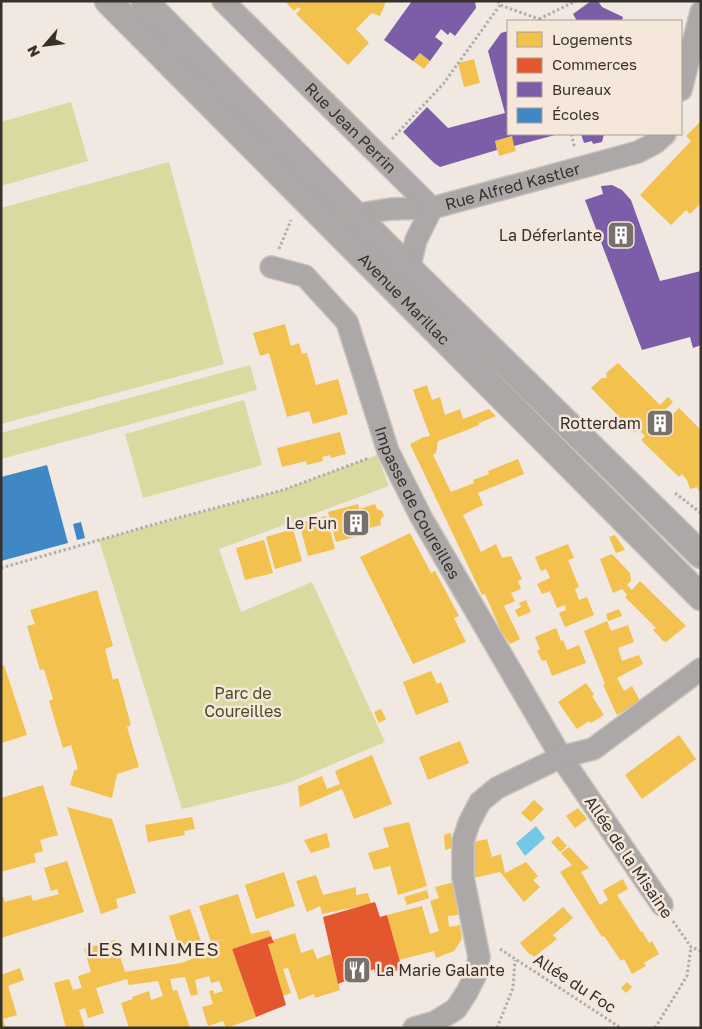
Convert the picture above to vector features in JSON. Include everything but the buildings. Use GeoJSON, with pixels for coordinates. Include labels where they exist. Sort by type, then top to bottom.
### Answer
{"type":"FeatureCollection","features":[{"type":"Feature","properties":{"kind":"street","name":"Avenue Marillac"},"geometry":{"type":"LineString","coordinates":[[108,1],[701,598]]}},
{"type":"Feature","properties":{"kind":"street","name":"Avenue Marillac"},"geometry":{"type":"LineString","coordinates":[[144,1],[354,215],[701,555]]}},
{"type":"Feature","properties":{"kind":"street","name":"Rue Jean Perrin"},"geometry":{"type":"LineString","coordinates":[[223,1],[432,208]]}},
{"type":"Feature","properties":{"kind":"street"},"geometry":{"type":"LineString","coordinates":[[682,86],[701,12]]}},
{"type":"Feature","properties":{"kind":"street","name":"Rue Alfred Kastler"},"geometry":{"type":"LineString","coordinates":[[354,215],[390,209],[432,208],[638,152],[655,143],[664,135]]}},
{"type":"Feature","properties":{"kind":"street"},"geometry":{"type":"LineString","coordinates":[[409,269],[416,240],[432,208]]}},
{"type":"Feature","properties":{"kind":"street","name":"Impasse de Coureilles"},"geometry":{"type":"LineString","coordinates":[[271,267],[305,276],[347,322],[388,450],[421,517],[561,757]]}},
{"type":"Feature","properties":{"kind":"street"},"geometry":{"type":"LineString","coordinates":[[414,1028],[435,1022],[456,1009],[476,974],[479,958],[463,877],[463,841],[480,802],[497,788],[561,757],[593,749],[701,669]]}},
{"type":"Feature","properties":{"kind":"street","name":"Allée de la Misaine"},"geometry":{"type":"LineString","coordinates":[[561,757],[662,905]]}},
{"type":"Feature","properties":{"kind":"path"},"geometry":{"type":"LineString","coordinates":[[379,154],[444,83],[499,3],[540,20],[576,1]]}},
{"type":"Feature","properties":{"kind":"path"},"geometry":{"type":"LineString","coordinates":[[1,568],[283,490],[388,450]]}},
{"type":"Feature","properties":{"kind":"path","name":"Allée de la Misaine"},"geometry":{"type":"LineString","coordinates":[[662,905],[691,948]]}},
{"type":"Feature","properties":{"kind":"path"},"geometry":{"type":"LineString","coordinates":[[655,1028],[687,976],[691,948],[701,951]]}},
{"type":"Feature","properties":{"kind":"path","name":"Allée du Foc"},"geometry":{"type":"LineString","coordinates":[[497,1028],[513,988],[515,960],[621,1028]]}},
{"type":"Feature","properties":{"kind":"green space"},"geometry":{"type":"Polygon","coordinates":[[[71,102],[88,161],[1,186],[1,122],[71,102]]]}},
{"type":"Feature","properties":{"kind":"green space"},"geometry":{"type":"Polygon","coordinates":[[[169,162],[224,364],[1,424],[1,208],[169,162]]]}},
{"type":"Feature","properties":{"kind":"green space"},"geometry":{"type":"Polygon","coordinates":[[[250,365],[257,390],[1,459],[1,433],[250,365]]]}},
{"type":"Feature","properties":{"kind":"green space"},"geometry":{"type":"Polygon","coordinates":[[[244,400],[262,465],[143,498],[125,434],[244,400]]]}},
{"type":"Feature","properties":{"kind":"green space","name":"Parc de Coureilles"},"geometry":{"type":"Polygon","coordinates":[[[377,455],[389,486],[219,549],[241,612],[312,582],[385,742],[288,783],[182,809],[99,540],[283,490],[377,455]]]}},
{"type":"Feature","properties":{"kind":"water"},"geometry":{"type":"Polygon","coordinates":[[[536,826],[545,838],[525,856],[516,843],[536,826]]]}},
{"type":"Feature","properties":{"kind":"place","name":"La Déferlante"},"geometry":{"type":"Point","coordinates":[621,235]}},
{"type":"Feature","properties":{"kind":"place","name":"Rotterdam"},"geometry":{"type":"Point","coordinates":[660,423]}},
{"type":"Feature","properties":{"kind":"place","name":"Le Fun"},"geometry":{"type":"Point","coordinates":[356,523]}},
{"type":"Feature","properties":{"kind":"place","name":"La Marie Galante"},"geometry":{"type":"Point","coordinates":[357,970]}},
{"type":"Feature","properties":{"kind":"district","name":"LES MINIMES"},"geometry":{"type":"Point","coordinates":[153,948]}}]}
